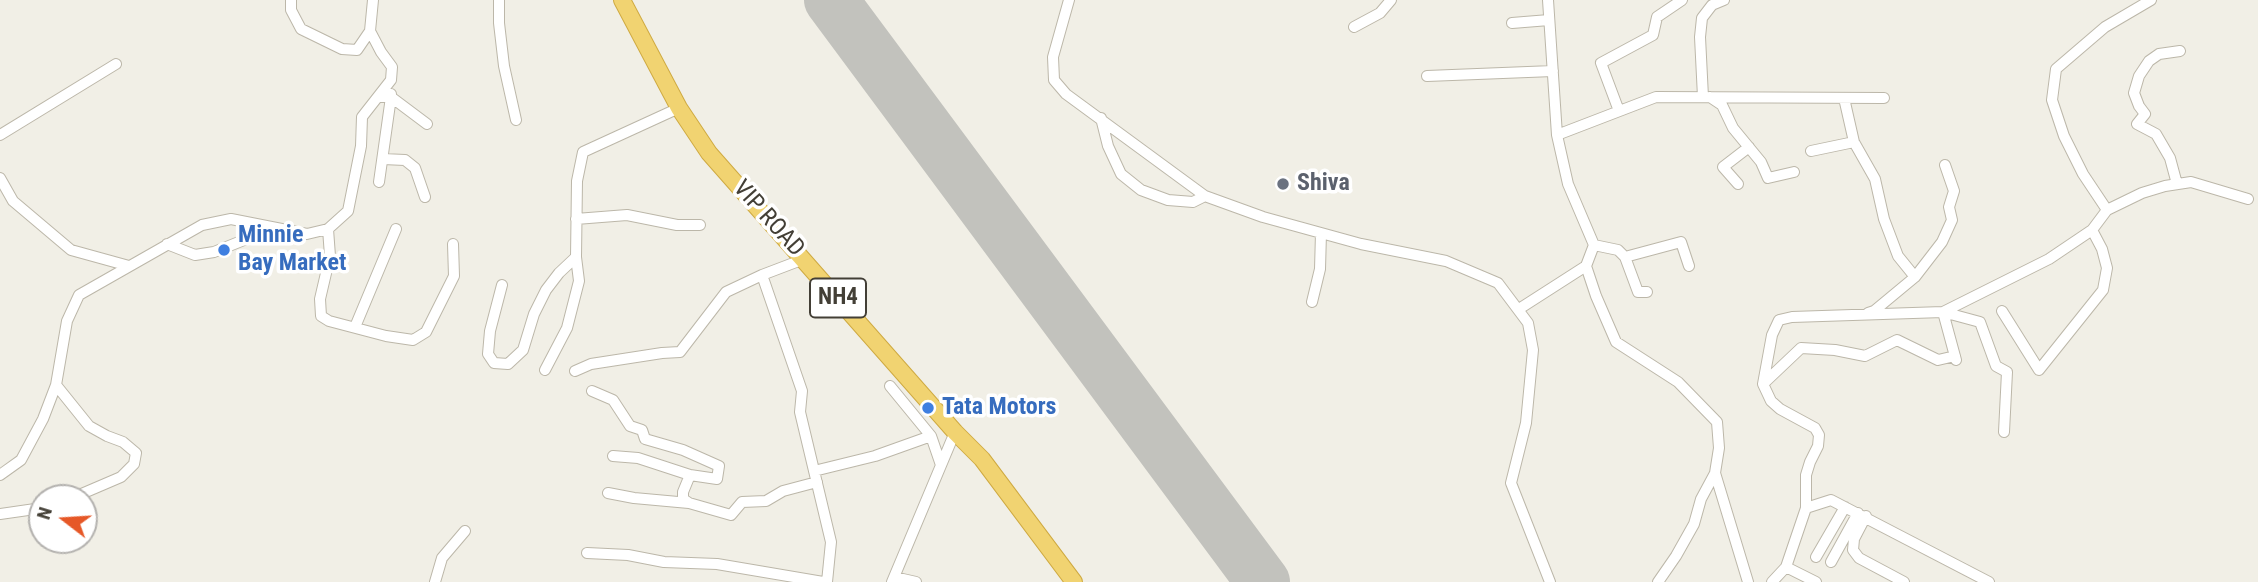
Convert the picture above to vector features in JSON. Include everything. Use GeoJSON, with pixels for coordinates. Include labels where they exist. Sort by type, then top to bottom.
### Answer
{"type":"FeatureCollection","features":[{"type":"Feature","properties":{"kind":"highway","name":"VIP ROAD"},"geometry":{"type":"LineString","coordinates":[[622,0],[679,108],[709,153],[955,432],[982,459],[1074,582]]}},
{"type":"Feature","properties":{"kind":"street"},"geometry":{"type":"LineString","coordinates":[[291,0],[291,10],[301,29],[342,49],[358,50],[370,30],[373,0]]}},
{"type":"Feature","properties":{"kind":"street"},"geometry":{"type":"LineString","coordinates":[[499,0],[504,66],[516,120]]}},
{"type":"Feature","properties":{"kind":"street"},"geometry":{"type":"LineString","coordinates":[[1069,0],[1053,57],[1054,80],[1066,94],[1205,196],[1263,217],[1361,244],[1446,261],[1498,283],[1528,323],[1533,349],[1526,423],[1511,483],[1550,582]]}},
{"type":"Feature","properties":{"kind":"street"},"geometry":{"type":"LineString","coordinates":[[1354,27],[1380,13],[1391,0]]}},
{"type":"Feature","properties":{"kind":"street"},"geometry":{"type":"LineString","coordinates":[[1519,309],[1586,266],[1594,246],[1568,184],[1557,135],[1548,0]]}},
{"type":"Feature","properties":{"kind":"street"},"geometry":{"type":"LineString","coordinates":[[1619,111],[1601,64],[1653,35],[1657,17],[1682,0]]}},
{"type":"Feature","properties":{"kind":"street"},"geometry":{"type":"LineString","coordinates":[[1707,97],[1700,37],[1702,18],[1712,5],[1724,0]]}},
{"type":"Feature","properties":{"kind":"street"},"geometry":{"type":"LineString","coordinates":[[2106,210],[2083,174],[2064,136],[2052,100],[2056,69],[2105,27],[2151,0]]}},
{"type":"Feature","properties":{"kind":"street"},"geometry":{"type":"LineString","coordinates":[[1512,23],[1549,20]]}},
{"type":"Feature","properties":{"kind":"street"},"geometry":{"type":"LineString","coordinates":[[370,30],[392,67],[391,97],[379,182]]}},
{"type":"Feature","properties":{"kind":"street"},"geometry":{"type":"LineString","coordinates":[[2177,184],[2170,158],[2156,134],[2137,124],[2146,114],[2139,106],[2134,93],[2138,76],[2149,61],[2159,54],[2180,51]]}},
{"type":"Feature","properties":{"kind":"street"},"geometry":{"type":"LineString","coordinates":[[0,135],[116,64]]}},
{"type":"Feature","properties":{"kind":"street"},"geometry":{"type":"LineString","coordinates":[[1427,76],[1553,71]]}},
{"type":"Feature","properties":{"kind":"street"},"geometry":{"type":"LineString","coordinates":[[0,475],[20,460],[43,419],[56,385],[67,321],[79,295],[202,225],[231,219],[307,234],[328,229],[348,211],[361,146],[362,117],[391,80]]}},
{"type":"Feature","properties":{"kind":"street"},"geometry":{"type":"LineString","coordinates":[[379,97],[391,97],[427,124]]}},
{"type":"Feature","properties":{"kind":"street"},"geometry":{"type":"LineString","coordinates":[[1557,135],[1656,97],[1884,97]]}},
{"type":"Feature","properties":{"kind":"street"},"geometry":{"type":"LineString","coordinates":[[1707,97],[1722,105],[1732,128],[1761,162],[1769,178],[1794,172]]}},
{"type":"Feature","properties":{"kind":"street"},"geometry":{"type":"LineString","coordinates":[[1844,97],[1854,142],[1875,179],[1884,219],[1898,256],[1915,277]]}},
{"type":"Feature","properties":{"kind":"street"},"geometry":{"type":"LineString","coordinates":[[545,370],[567,328],[579,281],[576,257],[577,181],[583,152],[679,108]]}},
{"type":"Feature","properties":{"kind":"street"},"geometry":{"type":"LineString","coordinates":[[1101,118],[1108,146],[1121,174],[1141,190],[1168,201],[1193,202],[1205,196]]}},
{"type":"Feature","properties":{"kind":"street"},"geometry":{"type":"LineString","coordinates":[[1811,151],[1854,142]]}},
{"type":"Feature","properties":{"kind":"street"},"geometry":{"type":"LineString","coordinates":[[1738,184],[1723,167],[1749,147]]}},
{"type":"Feature","properties":{"kind":"street"},"geometry":{"type":"LineString","coordinates":[[383,159],[405,160],[415,168],[425,197]]}},
{"type":"Feature","properties":{"kind":"street"},"geometry":{"type":"LineString","coordinates":[[1861,314],[1874,311],[1915,277],[1942,242],[1952,220],[1949,207],[1954,191],[1945,165]]}},
{"type":"Feature","properties":{"kind":"street"},"geometry":{"type":"LineString","coordinates":[[0,178],[13,201],[71,250],[129,266]]}},
{"type":"Feature","properties":{"kind":"street"},"geometry":{"type":"LineString","coordinates":[[1943,312],[2049,259],[2092,230],[2106,210],[2142,193],[2191,182],[2248,199]]}},
{"type":"Feature","properties":{"kind":"street"},"geometry":{"type":"LineString","coordinates":[[576,219],[627,215],[677,225],[700,225]]}},
{"type":"Feature","properties":{"kind":"street"},"geometry":{"type":"LineString","coordinates":[[167,244],[195,255],[214,251],[274,228]]}},
{"type":"Feature","properties":{"kind":"street"},"geometry":{"type":"LineString","coordinates":[[328,229],[330,256],[320,299],[321,316],[329,321],[386,336],[413,340],[426,332],[454,276],[453,244]]}},
{"type":"Feature","properties":{"kind":"street"},"geometry":{"type":"LineString","coordinates":[[355,327],[396,229]]}},
{"type":"Feature","properties":{"kind":"street"},"geometry":{"type":"LineString","coordinates":[[2002,311],[2039,370],[2103,290],[2107,268],[2102,249],[2092,230]]}},
{"type":"Feature","properties":{"kind":"street"},"geometry":{"type":"LineString","coordinates":[[1312,302],[1320,269],[1321,233]]}},
{"type":"Feature","properties":{"kind":"street"},"geometry":{"type":"LineString","coordinates":[[1625,257],[1681,242],[1689,265]]}},
{"type":"Feature","properties":{"kind":"street"},"geometry":{"type":"LineString","coordinates":[[1594,246],[1618,250],[1625,257],[1638,292],[1647,292]]}},
{"type":"Feature","properties":{"kind":"street"},"geometry":{"type":"LineString","coordinates":[[502,285],[490,331],[488,354],[494,363],[508,364],[523,350],[534,314],[546,290],[576,257]]}},
{"type":"Feature","properties":{"kind":"street"},"geometry":{"type":"LineString","coordinates":[[575,371],[591,364],[680,352],[726,292],[804,260]]}},
{"type":"Feature","properties":{"kind":"street"},"geometry":{"type":"LineString","coordinates":[[1586,266],[1616,342],[1678,382],[1717,422],[1719,448],[1715,473],[1701,499],[1694,524],[1658,582]]}},
{"type":"Feature","properties":{"kind":"street"},"geometry":{"type":"LineString","coordinates":[[587,553],[628,555],[663,562],[717,564],[825,582],[831,542],[800,412],[802,391],[762,275]]}},
{"type":"Feature","properties":{"kind":"street"},"geometry":{"type":"LineString","coordinates":[[1763,384],[1801,348],[1835,350],[1865,356],[1897,340],[1938,360],[1955,358],[1943,312]]}},
{"type":"Feature","properties":{"kind":"street"},"geometry":{"type":"LineString","coordinates":[[1772,582],[1786,567],[1806,508],[1806,475],[1818,446],[1819,435],[1815,428],[1780,409],[1771,401],[1763,384],[1773,335],[1779,320],[1792,317],[1943,312],[1980,322],[1996,366],[2007,372],[2004,432]]}},
{"type":"Feature","properties":{"kind":"street"},"geometry":{"type":"LineString","coordinates":[[56,385],[89,426],[123,442],[136,453],[134,464],[121,477],[98,487]]}},
{"type":"Feature","properties":{"kind":"street"},"geometry":{"type":"LineString","coordinates":[[890,386],[931,436],[941,466]]}},
{"type":"Feature","properties":{"kind":"street"},"geometry":{"type":"LineString","coordinates":[[592,391],[613,400],[630,426],[642,430],[645,439],[683,450],[719,466],[717,479],[690,475],[638,457],[613,456]]}},
{"type":"Feature","properties":{"kind":"street"},"geometry":{"type":"LineString","coordinates":[[916,582],[893,580],[955,432]]}},
{"type":"Feature","properties":{"kind":"street"},"geometry":{"type":"LineString","coordinates":[[608,493],[689,503],[731,515],[742,502],[766,501],[815,477],[931,436]]}},
{"type":"Feature","properties":{"kind":"street"},"geometry":{"type":"LineString","coordinates":[[1715,473],[1748,582]]}},
{"type":"Feature","properties":{"kind":"street"},"geometry":{"type":"LineString","coordinates":[[689,503],[683,499],[683,492],[690,475]]}},
{"type":"Feature","properties":{"kind":"street"},"geometry":{"type":"LineString","coordinates":[[1806,508],[1831,500],[1985,581]]}},
{"type":"Feature","properties":{"kind":"street"},"geometry":{"type":"LineString","coordinates":[[1816,557],[1844,507]]}},
{"type":"Feature","properties":{"kind":"street"},"geometry":{"type":"LineString","coordinates":[[0,514],[28,510]]}},
{"type":"Feature","properties":{"kind":"street"},"geometry":{"type":"LineString","coordinates":[[1831,562],[1862,515]]}},
{"type":"Feature","properties":{"kind":"street"},"geometry":{"type":"LineString","coordinates":[[1862,515],[1853,550],[1859,558],[1904,582]]}},
{"type":"Feature","properties":{"kind":"street"},"geometry":{"type":"LineString","coordinates":[[435,582],[442,558],[465,531]]}},
{"type":"Feature","properties":{"kind":"street"},"geometry":{"type":"LineString","coordinates":[[1786,567],[1816,582]]}},
{"type":"Feature","properties":{"kind":"runway"},"geometry":{"type":"LineString","coordinates":[[831,0],[1263,582]]}},
{"type":"Feature","properties":{"kind":"place","name":"Shiva"},"geometry":{"type":"Point","coordinates":[1283,184]}},
{"type":"Feature","properties":{"kind":"place","name":"Minnie Bay Market"},"geometry":{"type":"Point","coordinates":[224,250]}},
{"type":"Feature","properties":{"kind":"place","name":"Tata Motors"},"geometry":{"type":"Point","coordinates":[928,408]}}]}
